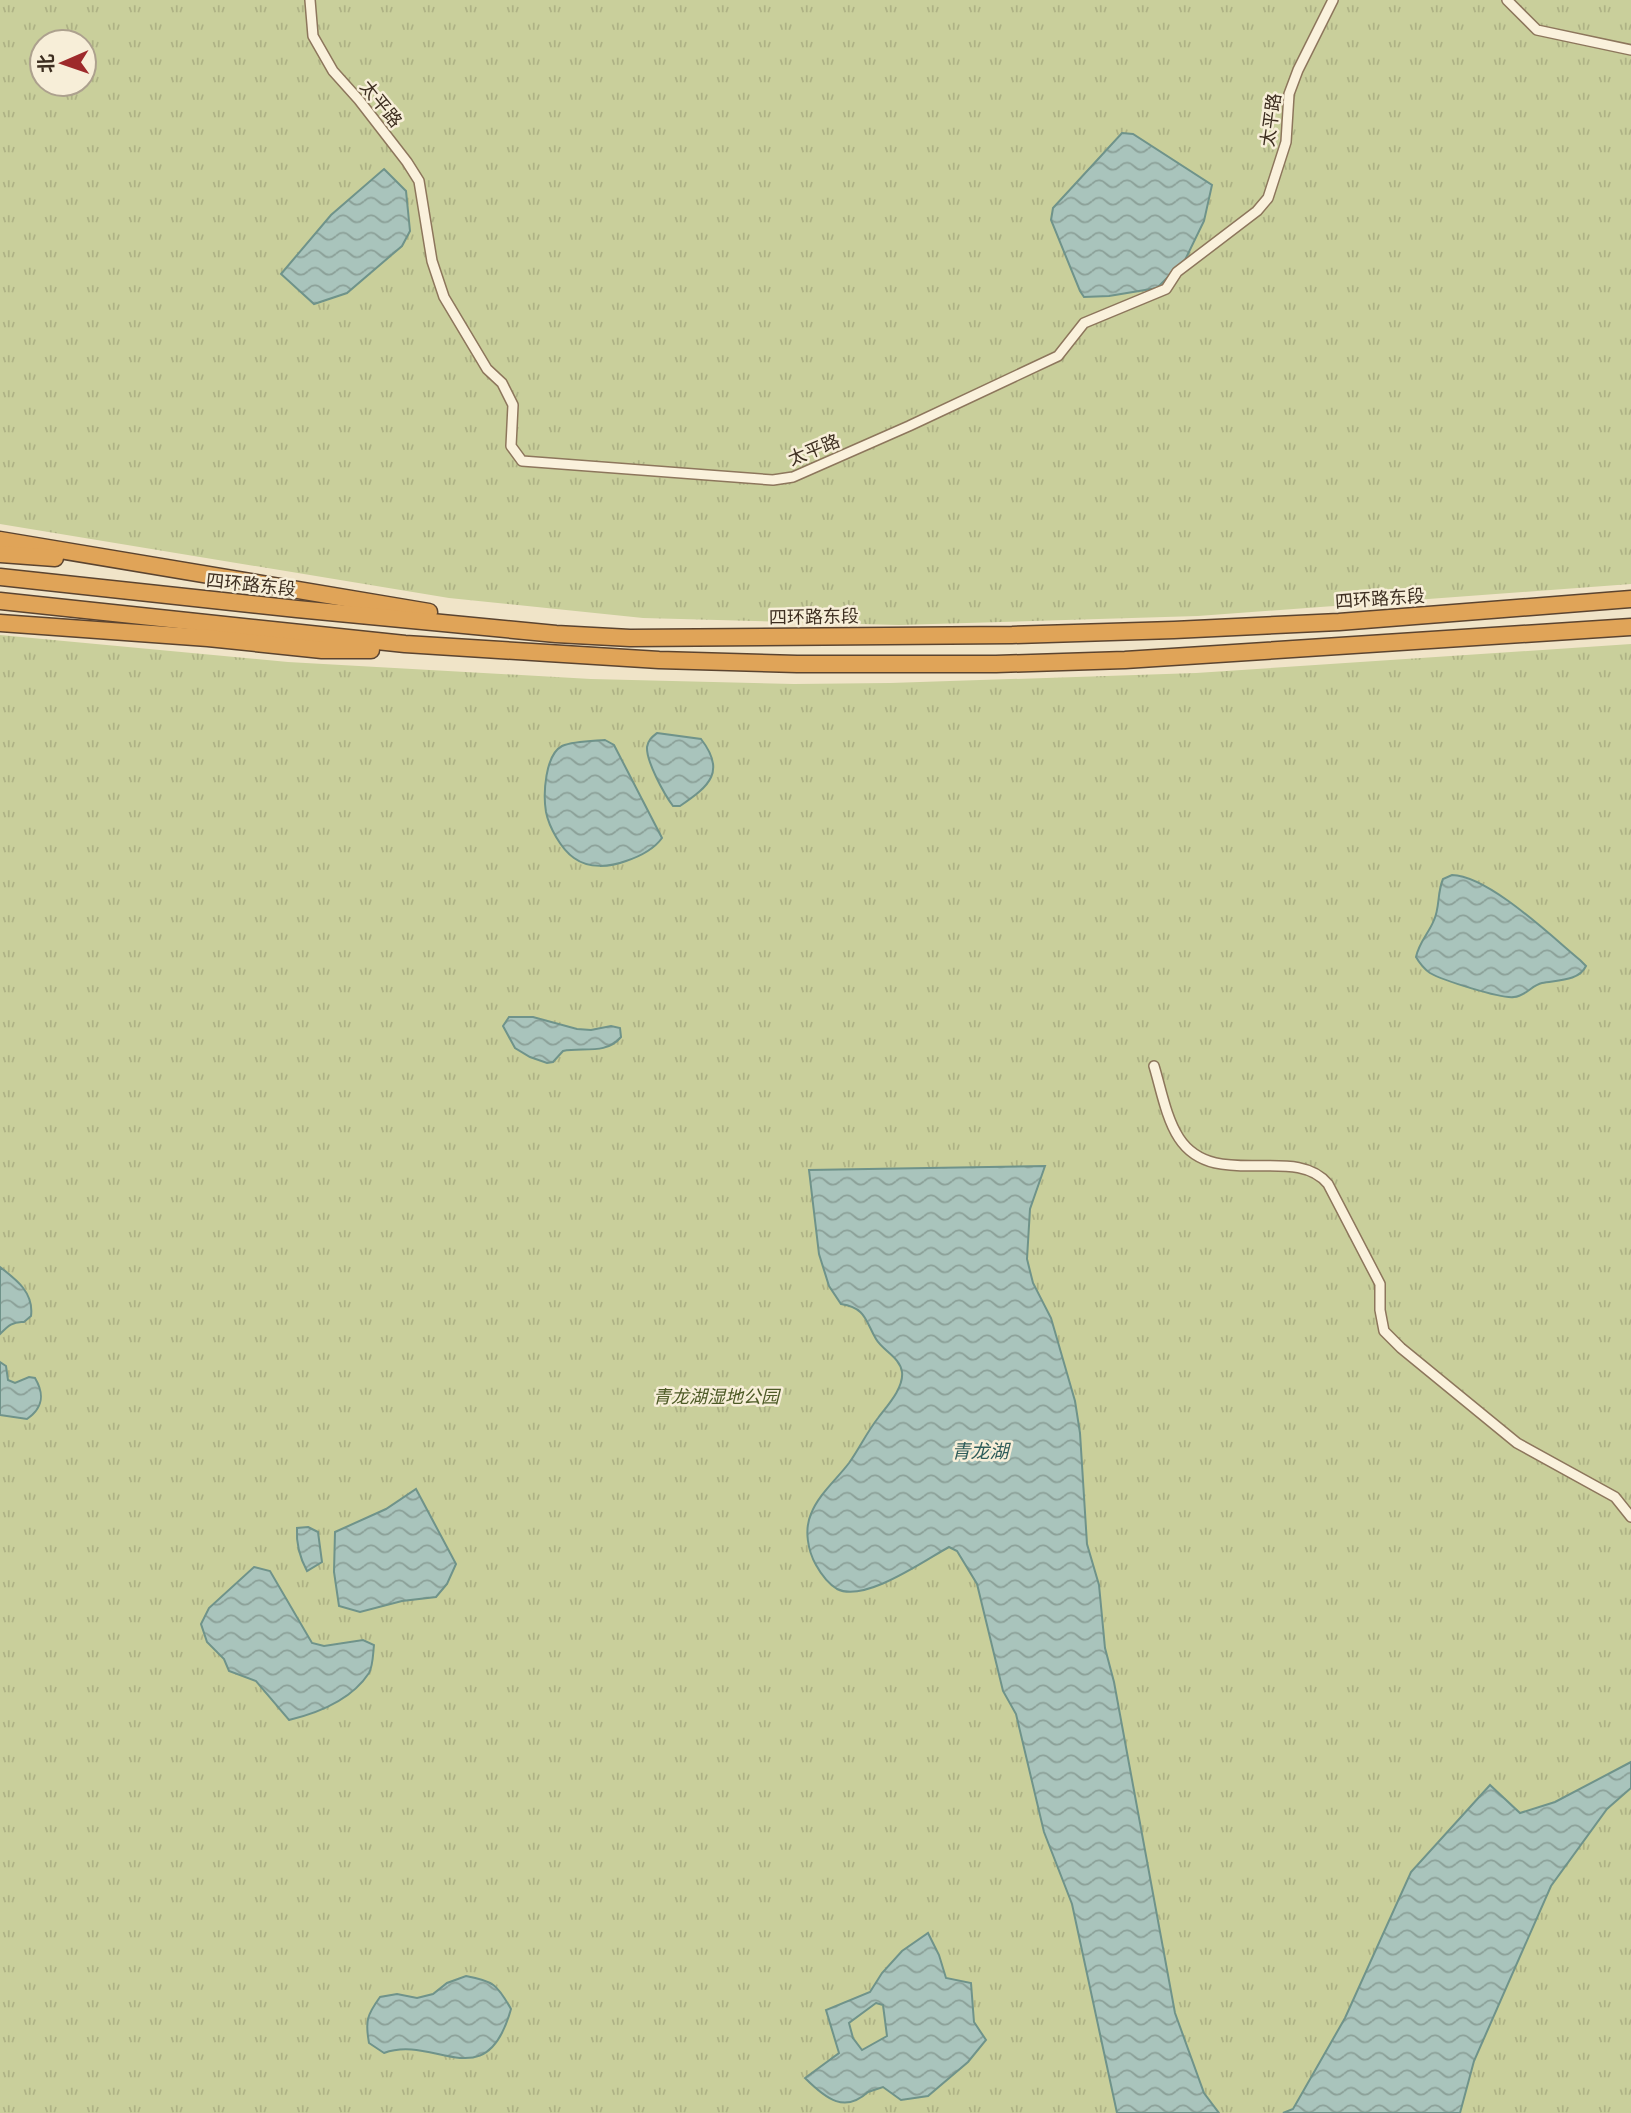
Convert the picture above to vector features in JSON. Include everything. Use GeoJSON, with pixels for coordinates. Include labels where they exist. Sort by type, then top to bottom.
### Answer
{"type":"FeatureCollection","features":[{"type":"Feature","properties":{"kind":"highway"},"geometry":{"type":"LineString","coordinates":[[0,540],[556,634]]}},
{"type":"Feature","properties":{"kind":"highway"},"geometry":{"type":"LineString","coordinates":[[0,554],[148,565]]}},
{"type":"Feature","properties":{"kind":"highway","name":"四环路东段"},"geometry":{"type":"LineString","coordinates":[[0,577],[297,609],[556,634],[630,638],[1174,630],[1339,622],[1631,599]]}},
{"type":"Feature","properties":{"kind":"highway"},"geometry":{"type":"LineString","coordinates":[[0,601],[286,632],[468,648],[659,660],[797,664],[996,664],[1125,660],[1631,627]]}},
{"type":"Feature","properties":{"kind":"highway"},"geometry":{"type":"LineString","coordinates":[[0,623],[208,638],[322,650],[468,648]]}},
{"type":"Feature","properties":{"kind":"street","name":"太平路"},"geometry":{"type":"LineString","coordinates":[[310,0],[313,36],[333,71],[391,141],[419,181],[432,261],[444,297],[487,369],[502,383],[513,405],[511,446],[522,461],[773,480],[793,477],[1058,356],[1084,323],[1166,289],[1177,272],[1257,211],[1268,198],[1286,142],[1289,94],[1333,0]]}},
{"type":"Feature","properties":{"kind":"street"},"geometry":{"type":"LineString","coordinates":[[1507,0],[1538,30],[1631,50]]}},
{"type":"Feature","properties":{"kind":"street"},"geometry":{"type":"LineString","coordinates":[[1154,1066],[1179,1138],[1195,1155],[1223,1166],[1303,1168],[1320,1175],[1354,1232],[1380,1284],[1380,1310],[1384,1331],[1517,1443],[1615,1497],[1631,1517]]}},
{"type":"Feature","properties":{"kind":"green space"},"geometry":{"type":"Polygon","coordinates":[[[0,0],[1631,0],[1631,584],[1198,616],[899,625],[643,618],[449,598],[0,524],[0,0]]]}},
{"type":"Feature","properties":{"kind":"green space","name":"青龙湖湿地公园"},"geometry":{"type":"Polygon","coordinates":[[[0,635],[288,662],[591,679],[794,684],[1196,673],[1631,644],[1631,2113],[0,2113],[0,635]]]}},
{"type":"Feature","properties":{"kind":"water"},"geometry":{"type":"Polygon","coordinates":[[[1122,133],[1133,134],[1212,185],[1204,221],[1185,260],[1157,288],[1084,297],[1051,220],[1053,208],[1122,133]]]}},
{"type":"Feature","properties":{"kind":"water"},"geometry":{"type":"Polygon","coordinates":[[[384,169],[406,191],[410,231],[402,246],[347,293],[314,304],[281,274],[331,215],[384,169]]]}},
{"type":"Feature","properties":{"kind":"water"},"geometry":{"type":"Polygon","coordinates":[[[657,733],[701,739],[709,750],[713,769],[711,777],[699,792],[680,806],[673,806],[669,801],[649,760],[648,745],[657,733]]]}},
{"type":"Feature","properties":{"kind":"water"},"geometry":{"type":"Polygon","coordinates":[[[605,740],[614,745],[662,838],[636,857],[600,866],[580,862],[565,849],[550,824],[545,795],[549,766],[556,751],[572,743],[605,740]]]}},
{"type":"Feature","properties":{"kind":"water"},"geometry":{"type":"Polygon","coordinates":[[[1452,875],[1484,885],[1519,909],[1580,960],[1586,966],[1583,971],[1567,979],[1538,984],[1514,997],[1472,988],[1430,973],[1416,957],[1436,915],[1443,879],[1452,875]]]}},
{"type":"Feature","properties":{"kind":"water"},"geometry":{"type":"Polygon","coordinates":[[[509,1017],[533,1017],[577,1029],[591,1030],[611,1026],[620,1028],[621,1037],[615,1043],[601,1048],[563,1051],[553,1062],[547,1063],[515,1048],[503,1026],[509,1017]]]}},
{"type":"Feature","properties":{"kind":"water","name":"青龙湖"},"geometry":{"type":"Polygon","coordinates":[[[1045,1166],[1030,1209],[1027,1259],[1033,1283],[1051,1318],[1075,1401],[1080,1433],[1087,1544],[1099,1585],[1105,1648],[1114,1682],[1175,2013],[1204,2093],[1219,2113],[1117,2113],[1072,1904],[1044,1832],[1016,1714],[1003,1691],[977,1584],[957,1551],[949,1547],[894,1578],[863,1590],[849,1592],[837,1589],[825,1579],[809,1547],[807,1533],[814,1507],[849,1463],[894,1396],[902,1372],[895,1358],[876,1339],[864,1316],[855,1308],[841,1304],[829,1286],[819,1254],[809,1170],[1045,1166]]]}},
{"type":"Feature","properties":{"kind":"water"},"geometry":{"type":"Polygon","coordinates":[[[0,1267],[27,1294],[31,1316],[24,1322],[11,1325],[0,1334],[0,1267]]]}},
{"type":"Feature","properties":{"kind":"water"},"geometry":{"type":"Polygon","coordinates":[[[0,1362],[6,1366],[8,1380],[15,1383],[29,1377],[35,1378],[38,1384],[41,1401],[27,1419],[0,1415],[0,1362]]]}},
{"type":"Feature","properties":{"kind":"water"},"geometry":{"type":"Polygon","coordinates":[[[416,1489],[456,1564],[447,1584],[436,1597],[402,1601],[360,1612],[339,1606],[334,1572],[335,1532],[386,1509],[416,1489]]]}},
{"type":"Feature","properties":{"kind":"water"},"geometry":{"type":"Polygon","coordinates":[[[308,1527],[318,1532],[322,1562],[307,1571],[299,1550],[297,1528],[308,1527]]]}},
{"type":"Feature","properties":{"kind":"water"},"geometry":{"type":"Polygon","coordinates":[[[254,1567],[270,1571],[312,1643],[324,1646],[363,1640],[374,1645],[369,1673],[353,1690],[334,1704],[289,1720],[256,1681],[229,1671],[224,1659],[207,1642],[201,1624],[209,1608],[254,1567]]]}},
{"type":"Feature","properties":{"kind":"water"},"geometry":{"type":"Polygon","coordinates":[[[1631,1762],[1631,1788],[1607,1809],[1551,1886],[1474,2061],[1460,2113],[1283,2113],[1293,2109],[1345,2018],[1411,1872],[1490,1785],[1520,1813],[1555,1802],[1631,1762]]]}},
{"type":"Feature","properties":{"kind":"water"},"geometry":{"type":"Polygon","coordinates":[[[928,1933],[946,1978],[971,1983],[974,2022],[986,2040],[968,2062],[928,2096],[901,2100],[883,2087],[852,2102],[844,2103],[829,2098],[805,2078],[839,2053],[826,2010],[870,1992],[882,1973],[902,1951],[928,1933]],[[876,2003],[849,2023],[853,2038],[862,2050],[887,2036],[883,2005],[876,2003]]]}},
{"type":"Feature","properties":{"kind":"water"},"geometry":{"type":"Polygon","coordinates":[[[466,1976],[493,1985],[511,2009],[500,2036],[488,2051],[473,2057],[457,2058],[403,2049],[384,2053],[369,2043],[368,2018],[380,1997],[397,1994],[417,1998],[433,1994],[447,1983],[466,1976]]]}}]}
